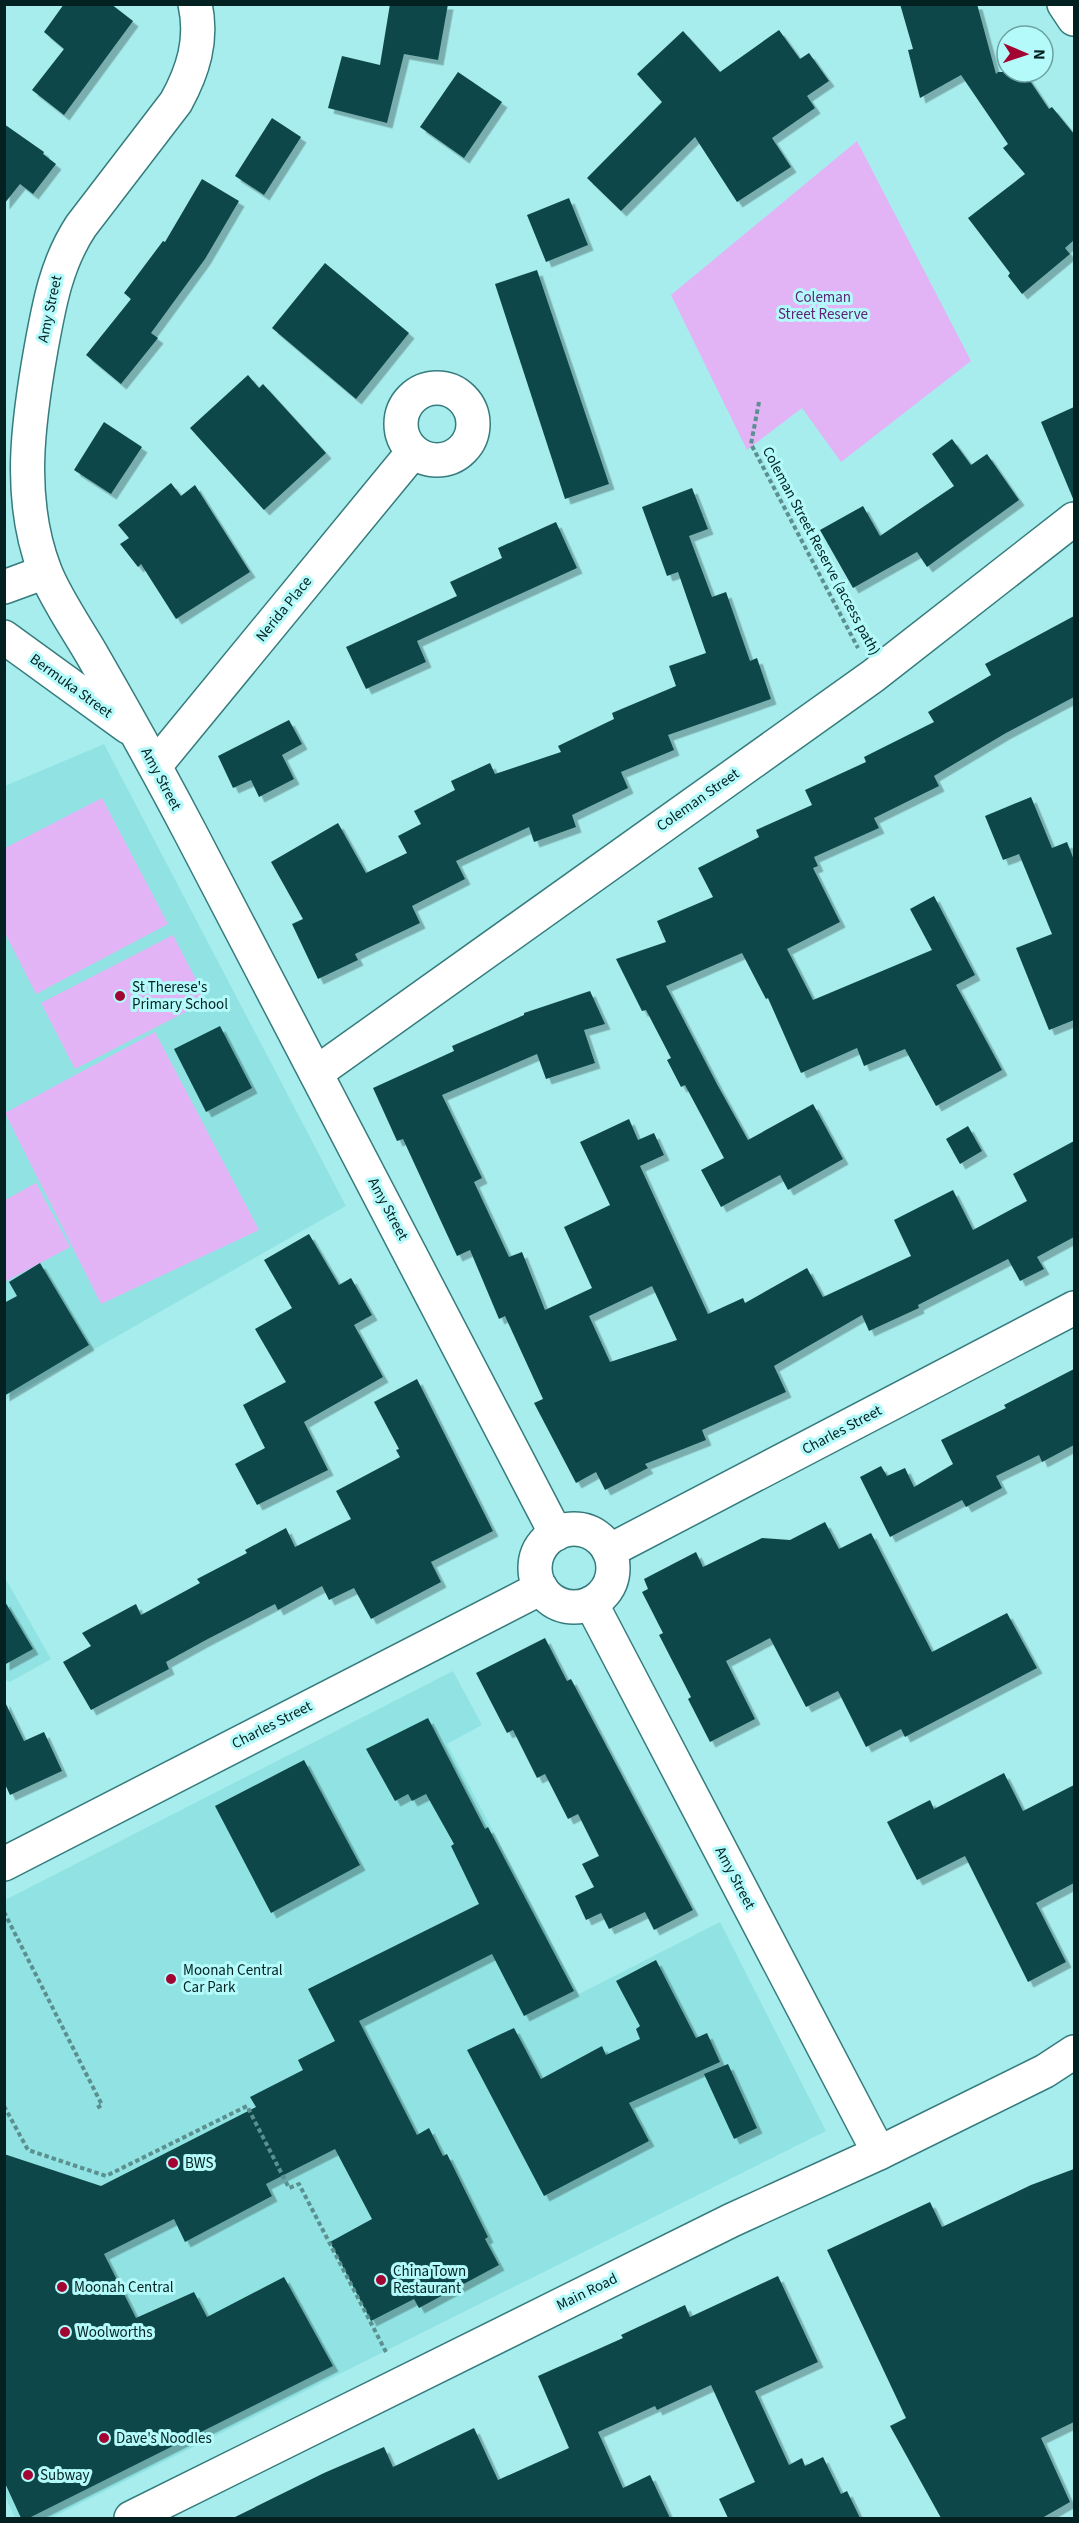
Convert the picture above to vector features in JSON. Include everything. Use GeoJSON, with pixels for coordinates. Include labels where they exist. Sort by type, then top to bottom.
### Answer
{"type":"FeatureCollection","features":[{"type":"Feature","properties":{"kind":"street","name":"Amy Street"},"geometry":{"type":"LineString","coordinates":[[195,4],[198,27],[197,49],[186,84],[176,102],[70,243],[59,267],[51,295],[29,415],[28,490],[35,534],[45,572],[155,766],[556,1534]]}},
{"type":"Feature","properties":{"kind":"street"},"geometry":{"type":"LineString","coordinates":[[1064,4],[1074,19]]}},
{"type":"Feature","properties":{"kind":"street","name":"Nerida Place"},"geometry":{"type":"LineString","coordinates":[[155,766],[413,452]]}},
{"type":"Feature","properties":{"kind":"street","name":"Coleman Street"},"geometry":{"type":"LineString","coordinates":[[316,1073],[873,675],[1074,519]]}},
{"type":"Feature","properties":{"kind":"street"},"geometry":{"type":"LineString","coordinates":[[4,588],[45,572]]}},
{"type":"Feature","properties":{"kind":"street","name":"Bermuka Street"},"geometry":{"type":"LineString","coordinates":[[4,638],[137,734]]}},
{"type":"Feature","properties":{"kind":"street","name":"Charles Street"},"geometry":{"type":"LineString","coordinates":[[609,1551],[1074,1308]]}},
{"type":"Feature","properties":{"kind":"street"},"geometry":{"type":"LineString","coordinates":[[567,1529],[580,1529],[592,1533],[609,1551],[613,1563],[608,1586],[601,1596],[591,1603],[568,1606],[557,1603],[541,1588],[536,1576],[539,1552],[546,1541],[556,1534],[567,1529]]}},
{"type":"Feature","properties":{"kind":"street","name":"Charles Street"},"geometry":{"type":"LineString","coordinates":[[4,1864],[541,1588]]}},
{"type":"Feature","properties":{"kind":"street","name":"Amy Street"},"geometry":{"type":"LineString","coordinates":[[591,1603],[879,2153]]}},
{"type":"Feature","properties":{"kind":"street","name":"Main Road"},"geometry":{"type":"LineString","coordinates":[[131,2518],[721,2225],[879,2153],[1060,2066],[1074,2052]]}},
{"type":"Feature","properties":{"kind":"path","name":"Coleman Street Reserve (access path)"},"geometry":{"type":"LineString","coordinates":[[759,402],[751,444],[873,675]]}},
{"type":"Feature","properties":{"kind":"path"},"geometry":{"type":"LineString","coordinates":[[4,1912],[102,2104],[95,2109]]}},
{"type":"Feature","properties":{"kind":"path"},"geometry":{"type":"LineString","coordinates":[[4,2106],[28,2150],[106,2176],[247,2106],[289,2188],[299,2184],[386,2352]]}},
{"type":"Feature","properties":{"kind":"shaded area","name":"St Therese's Primary School"},"geometry":{"type":"Polygon","coordinates":[[[104,744],[346,1206],[5,1400],[5,786],[104,744]]]}},
{"type":"Feature","properties":{"kind":"shaded area"},"geometry":{"type":"Polygon","coordinates":[[[4,1576],[51,1659],[10,1682],[5,1680],[4,1576]]]}},
{"type":"Feature","properties":{"kind":"shaded area"},"geometry":{"type":"Polygon","coordinates":[[[453,1671],[482,1725],[447,1744],[579,1994],[720,1922],[826,2131],[51,2518],[15,2518],[5,2496],[5,1900],[453,1671]]]}},
{"type":"Feature","properties":{"kind":"green space","name":"Coleman Street Reserve"},"geometry":{"type":"Polygon","coordinates":[[[857,141],[971,361],[841,462],[802,408],[747,450],[671,295],[857,141]]]}},
{"type":"Feature","properties":{"kind":"green space"},"geometry":{"type":"Polygon","coordinates":[[[102,798],[168,924],[36,994],[5,933],[5,848],[102,798]]]}},
{"type":"Feature","properties":{"kind":"green space"},"geometry":{"type":"Polygon","coordinates":[[[173,935],[207,1001],[75,1069],[41,1003],[173,935]]]}},
{"type":"Feature","properties":{"kind":"green space"},"geometry":{"type":"Polygon","coordinates":[[[155,1032],[259,1230],[101,1304],[5,1113],[155,1032]]]}},
{"type":"Feature","properties":{"kind":"green space"},"geometry":{"type":"Polygon","coordinates":[[[36,1183],[70,1247],[5,1282],[5,1200],[36,1183]]]}},
{"type":"Feature","properties":{"kind":"building"},"geometry":{"type":"Polygon","coordinates":[[[64,4],[111,4],[133,21],[64,115],[32,90],[64,49],[44,32],[64,4]]]}},
{"type":"Feature","properties":{"kind":"building"},"geometry":{"type":"Polygon","coordinates":[[[390,4],[448,4],[438,60],[404,54],[387,123],[328,108],[342,56],[380,65],[390,4]]]}},
{"type":"Feature","properties":{"kind":"building"},"geometry":{"type":"Polygon","coordinates":[[[900,4],[977,4],[995,70],[995,84],[1032,84],[1049,109],[1052,107],[1074,134],[1074,240],[1065,248],[1070,254],[1022,294],[1008,276],[1010,273],[968,218],[1025,174],[1003,148],[1008,144],[961,75],[920,98],[908,50],[913,49],[900,4]]]}},
{"type":"Feature","properties":{"kind":"building"},"geometry":{"type":"Polygon","coordinates":[[[779,30],[800,59],[809,53],[829,81],[807,96],[815,108],[772,138],[791,167],[737,202],[695,137],[621,211],[587,178],[662,102],[637,74],[683,31],[720,72],[779,30]]]}},
{"type":"Feature","properties":{"kind":"building"},"geometry":{"type":"Polygon","coordinates":[[[458,72],[502,102],[464,158],[420,127],[458,72]]]}},
{"type":"Feature","properties":{"kind":"building"},"geometry":{"type":"Polygon","coordinates":[[[272,118],[301,137],[264,195],[235,176],[272,118]]]}},
{"type":"Feature","properties":{"kind":"building"},"geometry":{"type":"Polygon","coordinates":[[[4,124],[44,152],[43,154],[56,164],[33,194],[20,184],[4,204],[4,124]]]}},
{"type":"Feature","properties":{"kind":"building"},"geometry":{"type":"Polygon","coordinates":[[[202,179],[239,201],[205,259],[151,333],[158,338],[121,384],[86,355],[131,299],[124,293],[163,241],[165,242],[202,179]]]}},
{"type":"Feature","properties":{"kind":"building"},"geometry":{"type":"Polygon","coordinates":[[[569,198],[588,245],[546,262],[527,215],[569,198]]]}},
{"type":"Feature","properties":{"kind":"building"},"geometry":{"type":"Polygon","coordinates":[[[325,263],[409,333],[356,399],[272,328],[325,263]]]}},
{"type":"Feature","properties":{"kind":"building"},"geometry":{"type":"Polygon","coordinates":[[[537,270],[609,484],[565,499],[495,284],[537,270]]]}},
{"type":"Feature","properties":{"kind":"building"},"geometry":{"type":"Polygon","coordinates":[[[248,375],[259,388],[263,384],[326,453],[264,510],[190,428],[248,375]]]}},
{"type":"Feature","properties":{"kind":"building"},"geometry":{"type":"Polygon","coordinates":[[[1074,407],[1074,501],[1041,422],[1074,407]]]}},
{"type":"Feature","properties":{"kind":"building"},"geometry":{"type":"Polygon","coordinates":[[[104,422],[142,447],[111,494],[74,470],[104,422]]]}},
{"type":"Feature","properties":{"kind":"building"},"geometry":{"type":"Polygon","coordinates":[[[952,439],[971,465],[987,454],[1019,500],[927,567],[917,552],[853,588],[820,530],[863,506],[880,536],[954,486],[932,454],[952,439]]]}},
{"type":"Feature","properties":{"kind":"building"},"geometry":{"type":"Polygon","coordinates":[[[171,483],[181,496],[195,485],[250,572],[176,619],[141,564],[138,567],[120,544],[129,538],[118,525],[171,483]]]}},
{"type":"Feature","properties":{"kind":"building"},"geometry":{"type":"Polygon","coordinates":[[[692,488],[708,529],[689,536],[712,597],[726,592],[750,661],[757,658],[771,699],[668,735],[674,750],[621,772],[628,788],[572,815],[576,827],[534,842],[529,827],[456,861],[465,879],[412,906],[420,923],[355,954],[358,960],[318,979],[292,924],[303,919],[271,862],[338,823],[366,873],[407,853],[398,836],[421,824],[414,811],[455,790],[451,781],[490,763],[495,774],[561,752],[558,746],[614,719],[612,713],[676,686],[669,666],[706,653],[678,572],[667,576],[642,507],[692,488]]]}},
{"type":"Feature","properties":{"kind":"building"},"geometry":{"type":"Polygon","coordinates":[[[556,522],[577,568],[417,641],[426,662],[366,689],[346,647],[457,596],[450,582],[502,558],[498,548],[556,522]]]}},
{"type":"Feature","properties":{"kind":"building"},"geometry":{"type":"Polygon","coordinates":[[[1074,616],[1074,697],[1006,733],[934,776],[939,786],[874,818],[879,828],[814,857],[818,866],[813,868],[840,922],[787,949],[813,1000],[932,950],[910,909],[934,896],[975,975],[956,985],[1002,1070],[936,1106],[905,1049],[864,1066],[857,1048],[801,1073],[768,998],[766,999],[742,953],[666,986],[748,1140],[813,1104],[843,1159],[788,1190],[780,1175],[721,1207],[701,1170],[724,1158],[685,1085],[681,1087],[667,1060],[671,1058],[646,1010],[642,1011],[616,959],[666,942],[657,921],[713,897],[698,868],[759,837],[756,830],[812,805],[805,790],[866,762],[864,757],[934,722],[928,712],[991,675],[985,664],[1074,616]]]}},
{"type":"Feature","properties":{"kind":"building"},"geometry":{"type":"Polygon","coordinates":[[[289,720],[302,744],[282,755],[294,779],[259,797],[251,780],[233,788],[218,756],[289,720]]]}},
{"type":"Feature","properties":{"kind":"building"},"geometry":{"type":"Polygon","coordinates":[[[1031,797],[1052,848],[1067,842],[1074,860],[1074,1020],[1049,1030],[1016,948],[1052,934],[1019,854],[1003,860],[985,816],[1031,797]]]}},
{"type":"Feature","properties":{"kind":"building"},"geometry":{"type":"Polygon","coordinates":[[[590,991],[605,1024],[584,1030],[595,1063],[546,1079],[537,1054],[442,1095],[482,1178],[474,1182],[509,1257],[522,1252],[545,1310],[592,1288],[564,1227],[610,1205],[580,1142],[629,1119],[638,1140],[654,1133],[664,1155],[640,1166],[708,1314],[743,1298],[745,1303],[807,1268],[823,1297],[911,1256],[894,1220],[953,1190],[973,1230],[1027,1201],[1013,1174],[1074,1141],[1074,1237],[1037,1257],[1044,1269],[1020,1281],[1008,1259],[918,1305],[919,1308],[869,1331],[862,1315],[774,1366],[786,1392],[702,1430],[706,1440],[645,1464],[648,1468],[605,1490],[596,1472],[576,1483],[534,1403],[543,1399],[505,1316],[499,1319],[470,1250],[457,1256],[403,1139],[397,1141],[373,1088],[454,1051],[452,1046],[524,1015],[524,1013],[590,991]],[[652,1286],[589,1316],[610,1362],[677,1340],[652,1286]]]}},
{"type":"Feature","properties":{"kind":"building"},"geometry":{"type":"Polygon","coordinates":[[[220,1026],[252,1088],[206,1112],[174,1049],[220,1026]]]}},
{"type":"Feature","properties":{"kind":"building"},"geometry":{"type":"Polygon","coordinates":[[[968,1126],[982,1151],[960,1164],[946,1139],[968,1126]]]}},
{"type":"Feature","properties":{"kind":"building"},"geometry":{"type":"Polygon","coordinates":[[[309,1234],[339,1285],[351,1278],[372,1315],[354,1325],[383,1377],[304,1422],[328,1470],[257,1505],[235,1464],[265,1448],[243,1405],[286,1382],[255,1329],[292,1308],[264,1260],[309,1234]]]}},
{"type":"Feature","properties":{"kind":"building"},"geometry":{"type":"Polygon","coordinates":[[[40,1263],[89,1345],[4,1396],[4,1303],[17,1296],[9,1282],[40,1263]]]}},
{"type":"Feature","properties":{"kind":"building"},"geometry":{"type":"Polygon","coordinates":[[[1074,1369],[1074,1445],[1042,1462],[1039,1455],[996,1476],[1002,1488],[966,1507],[962,1500],[890,1537],[860,1477],[881,1466],[887,1476],[905,1468],[914,1487],[953,1464],[941,1440],[1006,1408],[1004,1405],[1074,1369]]]}},
{"type":"Feature","properties":{"kind":"building"},"geometry":{"type":"Polygon","coordinates":[[[417,1379],[493,1531],[431,1562],[441,1582],[371,1619],[354,1588],[329,1600],[322,1586],[278,1610],[275,1604],[204,1641],[166,1662],[169,1669],[91,1710],[63,1662],[91,1646],[82,1633],[136,1604],[141,1615],[200,1583],[197,1579],[247,1553],[245,1550],[286,1528],[295,1547],[351,1519],[336,1491],[400,1457],[396,1450],[399,1449],[374,1402],[417,1379]]]}},
{"type":"Feature","properties":{"kind":"building"},"geometry":{"type":"Polygon","coordinates":[[[825,1522],[839,1549],[871,1533],[932,1652],[1007,1613],[1037,1668],[905,1737],[901,1729],[866,1747],[838,1691],[806,1707],[770,1638],[726,1661],[755,1719],[710,1742],[688,1699],[691,1697],[659,1635],[663,1633],[642,1592],[648,1589],[644,1579],[696,1552],[703,1567],[762,1538],[790,1540],[825,1522]]]}},
{"type":"Feature","properties":{"kind":"building"},"geometry":{"type":"Polygon","coordinates":[[[4,1600],[33,1649],[4,1665],[4,1600]]]}},
{"type":"Feature","properties":{"kind":"building"},"geometry":{"type":"Polygon","coordinates":[[[545,1638],[567,1681],[571,1679],[693,1910],[654,1930],[645,1912],[609,1929],[601,1913],[586,1920],[575,1896],[594,1887],[582,1864],[599,1856],[578,1814],[568,1819],[545,1774],[537,1778],[513,1730],[507,1733],[476,1673],[545,1638]]]}},
{"type":"Feature","properties":{"kind":"building"},"geometry":{"type":"Polygon","coordinates":[[[4,1700],[24,1741],[44,1732],[62,1771],[10,1795],[4,1782],[4,1700]]]}},
{"type":"Feature","properties":{"kind":"building"},"geometry":{"type":"Polygon","coordinates":[[[428,1718],[485,1829],[488,1827],[574,1991],[524,2016],[492,1954],[359,2021],[417,2135],[429,2128],[443,2156],[447,2154],[488,2237],[485,2239],[499,2265],[419,2308],[414,2299],[371,2321],[330,2242],[372,2219],[335,2149],[266,2184],[272,2196],[185,2242],[174,2219],[104,2254],[136,2318],[194,2292],[207,2317],[284,2277],[333,2366],[29,2518],[21,2518],[4,2481],[4,2154],[101,2186],[256,2107],[250,2097],[303,2070],[298,2060],[335,2041],[308,1989],[479,1904],[451,1846],[454,1844],[426,1794],[412,1801],[408,1794],[395,1801],[366,1749],[428,1718]]]}},
{"type":"Feature","properties":{"kind":"building"},"geometry":{"type":"Polygon","coordinates":[[[304,1760],[360,1865],[271,1913],[215,1806],[304,1760]]]}},
{"type":"Feature","properties":{"kind":"building"},"geometry":{"type":"Polygon","coordinates":[[[1004,1773],[1023,1811],[1074,1785],[1074,1883],[1036,1903],[1066,1962],[1028,1982],[965,1856],[917,1880],[887,1822],[930,1800],[934,1809],[1004,1773]]]}},
{"type":"Feature","properties":{"kind":"building"},"geometry":{"type":"Polygon","coordinates":[[[656,1960],[696,2038],[707,2033],[720,2062],[629,2103],[649,2141],[544,2196],[467,2050],[514,2028],[541,2079],[602,2046],[606,2055],[640,2039],[636,2029],[640,2026],[616,1981],[656,1960]]]}},
{"type":"Feature","properties":{"kind":"building"},"geometry":{"type":"Polygon","coordinates":[[[728,2064],[757,2128],[734,2139],[704,2074],[728,2064]]]}},
{"type":"Feature","properties":{"kind":"building"},"geometry":{"type":"Polygon","coordinates":[[[1074,2169],[1074,2422],[1041,2438],[1070,2502],[1042,2518],[941,2518],[890,2426],[906,2418],[827,2250],[930,2202],[942,2227],[1031,2185],[1074,2169]]]}},
{"type":"Feature","properties":{"kind":"building"},"geometry":{"type":"Polygon","coordinates":[[[778,2276],[818,2362],[755,2391],[789,2465],[802,2458],[805,2466],[823,2457],[841,2494],[847,2491],[860,2518],[728,2518],[719,2499],[755,2482],[711,2385],[657,2410],[655,2406],[598,2432],[623,2488],[650,2475],[670,2518],[233,2518],[324,2473],[384,2447],[393,2467],[474,2428],[498,2480],[569,2448],[538,2376],[623,2338],[621,2335],[685,2305],[690,2317],[778,2276]]]}},
{"type":"Feature","properties":{"kind":"place","name":"St Therese's Primary School"},"geometry":{"type":"Point","coordinates":[120,996]}},
{"type":"Feature","properties":{"kind":"place","name":"Moonah Central Car Park"},"geometry":{"type":"Point","coordinates":[171,1979]}},
{"type":"Feature","properties":{"kind":"place","name":"BWS"},"geometry":{"type":"Point","coordinates":[173,2163]}},
{"type":"Feature","properties":{"kind":"place","name":"China Town Restaurant"},"geometry":{"type":"Point","coordinates":[381,2280]}},
{"type":"Feature","properties":{"kind":"place","name":"Moonah Central"},"geometry":{"type":"Point","coordinates":[62,2287]}},
{"type":"Feature","properties":{"kind":"place","name":"Woolworths"},"geometry":{"type":"Point","coordinates":[65,2332]}},
{"type":"Feature","properties":{"kind":"place","name":"Dave's Noodles"},"geometry":{"type":"Point","coordinates":[104,2438]}},
{"type":"Feature","properties":{"kind":"place","name":"Subway"},"geometry":{"type":"Point","coordinates":[28,2475]}}]}
